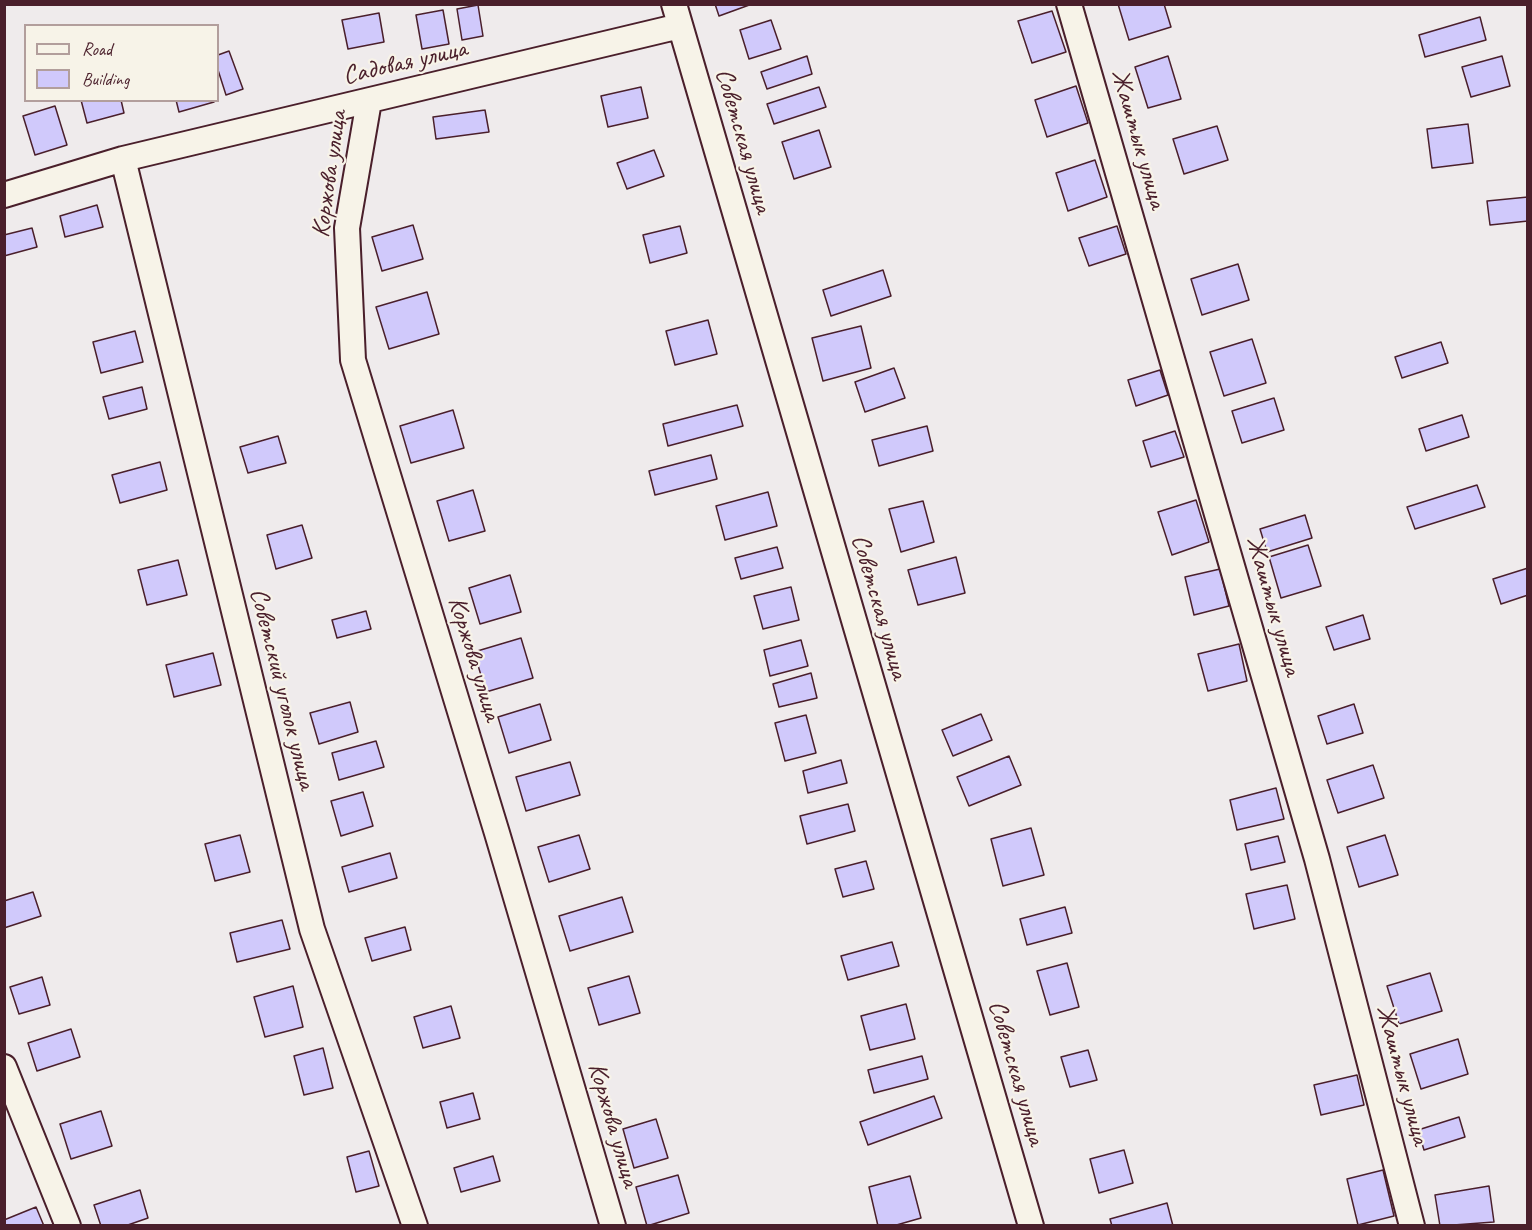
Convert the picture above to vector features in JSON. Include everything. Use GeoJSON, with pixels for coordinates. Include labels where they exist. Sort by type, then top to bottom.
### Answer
{"type":"FeatureCollection","features":[{"type":"Feature","properties":{"kind":"street","name":"Жаштык улица"},"geometry":{"type":"LineString","coordinates":[[1069,4],[1317,859],[1412,1226]]}},
{"type":"Feature","properties":{"kind":"street","name":"Садовая улица"},"geometry":{"type":"LineString","coordinates":[[4,195],[123,159],[369,101],[677,15]]}},
{"type":"Feature","properties":{"kind":"street","name":"Советская улица"},"geometry":{"type":"LineString","coordinates":[[677,15],[1031,1226]]}},
{"type":"Feature","properties":{"kind":"street","name":"Коржова улица"},"geometry":{"type":"LineString","coordinates":[[369,101],[347,228],[353,360],[497,833],[612,1226]]}},
{"type":"Feature","properties":{"kind":"street","name":"Советский уголок улица"},"geometry":{"type":"LineString","coordinates":[[123,159],[312,929],[415,1226]]}},
{"type":"Feature","properties":{"kind":"street"},"geometry":{"type":"LineString","coordinates":[[4,1067],[68,1226]]}},
{"type":"Feature","properties":{"kind":"building"},"geometry":{"type":"Polygon","coordinates":[[[715,4],[752,4],[719,16],[715,4]]]}},
{"type":"Feature","properties":{"kind":"building"},"geometry":{"type":"Polygon","coordinates":[[[1118,4],[1164,4],[1171,27],[1129,40],[1118,4]]]}},
{"type":"Feature","properties":{"kind":"building"},"geometry":{"type":"Polygon","coordinates":[[[478,5],[483,36],[462,40],[457,9],[478,5]]]}},
{"type":"Feature","properties":{"kind":"building"},"geometry":{"type":"Polygon","coordinates":[[[443,10],[449,44],[422,49],[416,15],[443,10]]]}},
{"type":"Feature","properties":{"kind":"building"},"geometry":{"type":"Polygon","coordinates":[[[1052,11],[1066,52],[1032,63],[1018,21],[1052,11]]]}},
{"type":"Feature","properties":{"kind":"building"},"geometry":{"type":"Polygon","coordinates":[[[379,13],[384,42],[348,49],[342,20],[379,13]]]}},
{"type":"Feature","properties":{"kind":"building"},"geometry":{"type":"Polygon","coordinates":[[[1480,17],[1486,40],[1425,57],[1419,35],[1480,17]]]}},
{"type":"Feature","properties":{"kind":"building"},"geometry":{"type":"Polygon","coordinates":[[[771,20],[781,49],[749,59],[740,30],[771,20]]]}},
{"type":"Feature","properties":{"kind":"building"},"geometry":{"type":"Polygon","coordinates":[[[229,51],[243,89],[226,95],[219,73],[219,55],[229,51]]]}},
{"type":"Feature","properties":{"kind":"building"},"geometry":{"type":"Polygon","coordinates":[[[807,56],[812,74],[767,89],[761,72],[807,56]]]}},
{"type":"Feature","properties":{"kind":"building"},"geometry":{"type":"Polygon","coordinates":[[[1168,56],[1181,99],[1148,108],[1135,67],[1168,56]]]}},
{"type":"Feature","properties":{"kind":"building"},"geometry":{"type":"Polygon","coordinates":[[[1502,56],[1510,86],[1471,97],[1462,67],[1502,56]]]}},
{"type":"Feature","properties":{"kind":"building"},"geometry":{"type":"Polygon","coordinates":[[[1076,86],[1088,123],[1047,137],[1035,100],[1076,86]]]}},
{"type":"Feature","properties":{"kind":"building"},"geometry":{"type":"Polygon","coordinates":[[[641,87],[648,118],[608,127],[601,96],[641,87]]]}},
{"type":"Feature","properties":{"kind":"building"},"geometry":{"type":"Polygon","coordinates":[[[819,87],[826,107],[774,124],[767,104],[819,87]]]}},
{"type":"Feature","properties":{"kind":"building"},"geometry":{"type":"Polygon","coordinates":[[[82,102],[121,102],[124,113],[87,123],[82,102]]]}},
{"type":"Feature","properties":{"kind":"building"},"geometry":{"type":"Polygon","coordinates":[[[176,102],[214,102],[179,112],[176,102]]]}},
{"type":"Feature","properties":{"kind":"building"},"geometry":{"type":"Polygon","coordinates":[[[55,106],[67,145],[35,155],[23,116],[55,106]]]}},
{"type":"Feature","properties":{"kind":"building"},"geometry":{"type":"Polygon","coordinates":[[[485,110],[489,132],[436,139],[433,117],[485,110]]]}},
{"type":"Feature","properties":{"kind":"building"},"geometry":{"type":"Polygon","coordinates":[[[1468,124],[1473,163],[1432,168],[1427,129],[1468,124]]]}},
{"type":"Feature","properties":{"kind":"building"},"geometry":{"type":"Polygon","coordinates":[[[1217,126],[1228,160],[1184,174],[1173,139],[1217,126]]]}},
{"type":"Feature","properties":{"kind":"building"},"geometry":{"type":"Polygon","coordinates":[[[819,130],[831,167],[794,179],[782,142],[819,130]]]}},
{"type":"Feature","properties":{"kind":"building"},"geometry":{"type":"Polygon","coordinates":[[[654,150],[664,176],[627,189],[617,163],[654,150]]]}},
{"type":"Feature","properties":{"kind":"building"},"geometry":{"type":"Polygon","coordinates":[[[1095,160],[1107,197],[1068,211],[1056,173],[1095,160]]]}},
{"type":"Feature","properties":{"kind":"building"},"geometry":{"type":"Polygon","coordinates":[[[1528,197],[1528,221],[1490,225],[1487,201],[1528,197]]]}},
{"type":"Feature","properties":{"kind":"building"},"geometry":{"type":"Polygon","coordinates":[[[97,205],[103,227],[65,237],[60,216],[97,205]]]}},
{"type":"Feature","properties":{"kind":"building"},"geometry":{"type":"Polygon","coordinates":[[[413,225],[423,259],[382,271],[372,237],[413,225]]]}},
{"type":"Feature","properties":{"kind":"building"},"geometry":{"type":"Polygon","coordinates":[[[680,226],[687,253],[650,263],[643,235],[680,226]]]}},
{"type":"Feature","properties":{"kind":"building"},"geometry":{"type":"Polygon","coordinates":[[[1117,226],[1126,254],[1089,266],[1079,238],[1117,226]]]}},
{"type":"Feature","properties":{"kind":"building"},"geometry":{"type":"Polygon","coordinates":[[[32,228],[37,247],[4,256],[4,235],[32,228]]]}},
{"type":"Feature","properties":{"kind":"building"},"geometry":{"type":"Polygon","coordinates":[[[1238,264],[1249,300],[1202,315],[1191,279],[1238,264]]]}},
{"type":"Feature","properties":{"kind":"building"},"geometry":{"type":"Polygon","coordinates":[[[883,270],[891,296],[831,316],[823,290],[883,270]]]}},
{"type":"Feature","properties":{"kind":"building"},"geometry":{"type":"Polygon","coordinates":[[[427,292],[439,334],[389,349],[376,307],[427,292]]]}},
{"type":"Feature","properties":{"kind":"building"},"geometry":{"type":"Polygon","coordinates":[[[708,320],[717,354],[675,365],[666,331],[708,320]]]}},
{"type":"Feature","properties":{"kind":"building"},"geometry":{"type":"Polygon","coordinates":[[[861,326],[871,368],[823,381],[812,338],[861,326]]]}},
{"type":"Feature","properties":{"kind":"building"},"geometry":{"type":"Polygon","coordinates":[[[135,331],[143,362],[101,373],[93,342],[135,331]]]}},
{"type":"Feature","properties":{"kind":"building"},"geometry":{"type":"Polygon","coordinates":[[[1252,339],[1266,383],[1224,396],[1210,352],[1252,339]]]}},
{"type":"Feature","properties":{"kind":"building"},"geometry":{"type":"Polygon","coordinates":[[[1441,342],[1448,363],[1402,378],[1395,357],[1441,342]]]}},
{"type":"Feature","properties":{"kind":"building"},"geometry":{"type":"Polygon","coordinates":[[[894,368],[905,398],[865,412],[855,382],[894,368]]]}},
{"type":"Feature","properties":{"kind":"building"},"geometry":{"type":"Polygon","coordinates":[[[1160,370],[1168,395],[1136,406],[1128,380],[1160,370]]]}},
{"type":"Feature","properties":{"kind":"building"},"geometry":{"type":"Polygon","coordinates":[[[142,387],[147,409],[109,419],[103,397],[142,387]]]}},
{"type":"Feature","properties":{"kind":"building"},"geometry":{"type":"Polygon","coordinates":[[[1274,398],[1284,430],[1242,443],[1232,411],[1274,398]]]}},
{"type":"Feature","properties":{"kind":"building"},"geometry":{"type":"Polygon","coordinates":[[[737,405],[743,426],[668,446],[663,424],[737,405]]]}},
{"type":"Feature","properties":{"kind":"building"},"geometry":{"type":"Polygon","coordinates":[[[453,410],[464,448],[411,463],[400,426],[453,410]]]}},
{"type":"Feature","properties":{"kind":"building"},"geometry":{"type":"Polygon","coordinates":[[[1462,415],[1469,437],[1426,451],[1419,429],[1462,415]]]}},
{"type":"Feature","properties":{"kind":"building"},"geometry":{"type":"Polygon","coordinates":[[[927,426],[933,451],[879,466],[872,440],[927,426]]]}},
{"type":"Feature","properties":{"kind":"building"},"geometry":{"type":"Polygon","coordinates":[[[1175,431],[1184,457],[1151,467],[1143,441],[1175,431]]]}},
{"type":"Feature","properties":{"kind":"building"},"geometry":{"type":"Polygon","coordinates":[[[278,436],[286,463],[248,473],[240,447],[278,436]]]}},
{"type":"Feature","properties":{"kind":"building"},"geometry":{"type":"Polygon","coordinates":[[[711,455],[717,479],[655,495],[649,471],[711,455]]]}},
{"type":"Feature","properties":{"kind":"building"},"geometry":{"type":"Polygon","coordinates":[[[160,462],[167,490],[120,503],[112,475],[160,462]]]}},
{"type":"Feature","properties":{"kind":"building"},"geometry":{"type":"Polygon","coordinates":[[[1477,485],[1485,507],[1415,529],[1407,507],[1477,485]]]}},
{"type":"Feature","properties":{"kind":"building"},"geometry":{"type":"Polygon","coordinates":[[[473,490],[485,531],[449,541],[437,501],[473,490]]]}},
{"type":"Feature","properties":{"kind":"building"},"geometry":{"type":"Polygon","coordinates":[[[768,492],[777,526],[725,540],[716,506],[768,492]]]}},
{"type":"Feature","properties":{"kind":"building"},"geometry":{"type":"Polygon","coordinates":[[[1196,500],[1209,542],[1172,555],[1158,512],[1196,500]]]}},
{"type":"Feature","properties":{"kind":"building"},"geometry":{"type":"Polygon","coordinates":[[[923,501],[934,542],[901,552],[889,509],[923,501]]]}},
{"type":"Feature","properties":{"kind":"building"},"geometry":{"type":"Polygon","coordinates":[[[1305,515],[1312,538],[1267,552],[1260,529],[1305,515]]]}},
{"type":"Feature","properties":{"kind":"building"},"geometry":{"type":"Polygon","coordinates":[[[302,525],[312,558],[276,569],[267,535],[302,525]]]}},
{"type":"Feature","properties":{"kind":"building"},"geometry":{"type":"Polygon","coordinates":[[[1308,545],[1321,586],[1281,598],[1269,557],[1308,545]]]}},
{"type":"Feature","properties":{"kind":"building"},"geometry":{"type":"Polygon","coordinates":[[[777,547],[783,568],[741,579],[735,558],[777,547]]]}},
{"type":"Feature","properties":{"kind":"building"},"geometry":{"type":"Polygon","coordinates":[[[956,557],[965,593],[918,605],[908,570],[956,557]]]}},
{"type":"Feature","properties":{"kind":"building"},"geometry":{"type":"Polygon","coordinates":[[[178,560],[187,595],[147,605],[138,570],[178,560]]]}},
{"type":"Feature","properties":{"kind":"building"},"geometry":{"type":"Polygon","coordinates":[[[1528,568],[1528,595],[1501,604],[1493,579],[1528,568]]]}},
{"type":"Feature","properties":{"kind":"building"},"geometry":{"type":"Polygon","coordinates":[[[1220,569],[1229,606],[1194,615],[1185,577],[1220,569]]]}},
{"type":"Feature","properties":{"kind":"building"},"geometry":{"type":"Polygon","coordinates":[[[510,575],[521,612],[480,624],[469,588],[510,575]]]}},
{"type":"Feature","properties":{"kind":"building"},"geometry":{"type":"Polygon","coordinates":[[[791,587],[799,620],[763,629],[754,596],[791,587]]]}},
{"type":"Feature","properties":{"kind":"building"},"geometry":{"type":"Polygon","coordinates":[[[366,611],[371,629],[337,638],[332,620],[366,611]]]}},
{"type":"Feature","properties":{"kind":"building"},"geometry":{"type":"Polygon","coordinates":[[[1363,615],[1370,639],[1334,650],[1326,627],[1363,615]]]}},
{"type":"Feature","properties":{"kind":"building"},"geometry":{"type":"Polygon","coordinates":[[[521,638],[533,678],[486,692],[474,652],[521,638]]]}},
{"type":"Feature","properties":{"kind":"building"},"geometry":{"type":"Polygon","coordinates":[[[801,640],[808,666],[770,676],[764,650],[801,640]]]}},
{"type":"Feature","properties":{"kind":"building"},"geometry":{"type":"Polygon","coordinates":[[[1239,644],[1247,681],[1208,691],[1198,654],[1239,644]]]}},
{"type":"Feature","properties":{"kind":"building"},"geometry":{"type":"Polygon","coordinates":[[[213,653],[221,685],[174,697],[166,665],[213,653]]]}},
{"type":"Feature","properties":{"kind":"building"},"geometry":{"type":"Polygon","coordinates":[[[811,673],[817,698],[779,707],[773,684],[811,673]]]}},
{"type":"Feature","properties":{"kind":"building"},"geometry":{"type":"Polygon","coordinates":[[[350,702],[358,732],[319,744],[310,713],[350,702]]]}},
{"type":"Feature","properties":{"kind":"building"},"geometry":{"type":"Polygon","coordinates":[[[540,704],[551,740],[509,753],[498,717],[540,704]]]}},
{"type":"Feature","properties":{"kind":"building"},"geometry":{"type":"Polygon","coordinates":[[[1354,704],[1363,733],[1327,744],[1318,716],[1354,704]]]}},
{"type":"Feature","properties":{"kind":"building"},"geometry":{"type":"Polygon","coordinates":[[[981,714],[992,740],[953,756],[942,730],[981,714]]]}},
{"type":"Feature","properties":{"kind":"building"},"geometry":{"type":"Polygon","coordinates":[[[806,715],[816,753],[785,761],[775,723],[806,715]]]}},
{"type":"Feature","properties":{"kind":"building"},"geometry":{"type":"Polygon","coordinates":[[[376,741],[384,767],[339,780],[332,753],[376,741]]]}},
{"type":"Feature","properties":{"kind":"building"},"geometry":{"type":"Polygon","coordinates":[[[1009,756],[1021,785],[969,806],[957,777],[1009,756]]]}},
{"type":"Feature","properties":{"kind":"building"},"geometry":{"type":"Polygon","coordinates":[[[841,760],[847,783],[808,793],[803,771],[841,760]]]}},
{"type":"Feature","properties":{"kind":"building"},"geometry":{"type":"Polygon","coordinates":[[[570,762],[580,795],[526,811],[516,777],[570,762]]]}},
{"type":"Feature","properties":{"kind":"building"},"geometry":{"type":"Polygon","coordinates":[[[1373,765],[1384,798],[1338,813],[1327,780],[1373,765]]]}},
{"type":"Feature","properties":{"kind":"building"},"geometry":{"type":"Polygon","coordinates":[[[1276,788],[1284,819],[1237,830],[1230,800],[1276,788]]]}},
{"type":"Feature","properties":{"kind":"building"},"geometry":{"type":"Polygon","coordinates":[[[363,792],[373,826],[341,836],[331,801],[363,792]]]}},
{"type":"Feature","properties":{"kind":"building"},"geometry":{"type":"Polygon","coordinates":[[[848,804],[855,831],[807,844],[800,816],[848,804]]]}},
{"type":"Feature","properties":{"kind":"building"},"geometry":{"type":"Polygon","coordinates":[[[1031,828],[1044,875],[1003,886],[991,839],[1031,828]]]}},
{"type":"Feature","properties":{"kind":"building"},"geometry":{"type":"Polygon","coordinates":[[[240,835],[250,872],[215,881],[205,844],[240,835]]]}},
{"type":"Feature","properties":{"kind":"building"},"geometry":{"type":"Polygon","coordinates":[[[579,835],[590,869],[549,882],[538,847],[579,835]]]}},
{"type":"Feature","properties":{"kind":"building"},"geometry":{"type":"Polygon","coordinates":[[[1385,835],[1398,875],[1359,887],[1347,847],[1385,835]]]}},
{"type":"Feature","properties":{"kind":"building"},"geometry":{"type":"Polygon","coordinates":[[[1278,836],[1285,862],[1251,870],[1245,844],[1278,836]]]}},
{"type":"Feature","properties":{"kind":"building"},"geometry":{"type":"Polygon","coordinates":[[[390,853],[397,878],[349,892],[342,867],[390,853]]]}},
{"type":"Feature","properties":{"kind":"building"},"geometry":{"type":"Polygon","coordinates":[[[866,861],[874,889],[843,897],[835,869],[866,861]]]}},
{"type":"Feature","properties":{"kind":"building"},"geometry":{"type":"Polygon","coordinates":[[[1287,885],[1295,919],[1254,929],[1246,894],[1287,885]]]}},
{"type":"Feature","properties":{"kind":"building"},"geometry":{"type":"Polygon","coordinates":[[[33,892],[41,916],[4,928],[4,901],[33,892]]]}},
{"type":"Feature","properties":{"kind":"building"},"geometry":{"type":"Polygon","coordinates":[[[622,897],[633,932],[570,951],[559,916],[622,897]]]}},
{"type":"Feature","properties":{"kind":"building"},"geometry":{"type":"Polygon","coordinates":[[[1065,907],[1072,933],[1027,945],[1020,919],[1065,907]]]}},
{"type":"Feature","properties":{"kind":"building"},"geometry":{"type":"Polygon","coordinates":[[[282,920],[290,949],[237,962],[230,933],[282,920]]]}},
{"type":"Feature","properties":{"kind":"building"},"geometry":{"type":"Polygon","coordinates":[[[405,927],[411,950],[372,961],[365,938],[405,927]]]}},
{"type":"Feature","properties":{"kind":"building"},"geometry":{"type":"Polygon","coordinates":[[[892,942],[899,966],[848,980],[841,956],[892,942]]]}},
{"type":"Feature","properties":{"kind":"building"},"geometry":{"type":"Polygon","coordinates":[[[1067,963],[1079,1007],[1050,1015],[1037,971],[1067,963]]]}},
{"type":"Feature","properties":{"kind":"building"},"geometry":{"type":"Polygon","coordinates":[[[1430,973],[1442,1011],[1399,1024],[1387,986],[1430,973]]]}},
{"type":"Feature","properties":{"kind":"building"},"geometry":{"type":"Polygon","coordinates":[[[629,976],[640,1013],[599,1025],[588,988],[629,976]]]}},
{"type":"Feature","properties":{"kind":"building"},"geometry":{"type":"Polygon","coordinates":[[[42,977],[50,1005],[19,1014],[10,987],[42,977]]]}},
{"type":"Feature","properties":{"kind":"building"},"geometry":{"type":"Polygon","coordinates":[[[293,986],[303,1027],[265,1037],[254,997],[293,986]]]}},
{"type":"Feature","properties":{"kind":"building"},"geometry":{"type":"Polygon","coordinates":[[[906,1004],[915,1039],[870,1050],[861,1016],[906,1004]]]}},
{"type":"Feature","properties":{"kind":"building"},"geometry":{"type":"Polygon","coordinates":[[[451,1006],[460,1038],[423,1048],[414,1017],[451,1006]]]}},
{"type":"Feature","properties":{"kind":"building"},"geometry":{"type":"Polygon","coordinates":[[[71,1029],[80,1057],[37,1071],[28,1043],[71,1029]]]}},
{"type":"Feature","properties":{"kind":"building"},"geometry":{"type":"Polygon","coordinates":[[[1458,1039],[1468,1074],[1421,1089],[1410,1054],[1458,1039]]]}},
{"type":"Feature","properties":{"kind":"building"},"geometry":{"type":"Polygon","coordinates":[[[323,1048],[333,1088],[304,1095],[294,1056],[323,1048]]]}},
{"type":"Feature","properties":{"kind":"building"},"geometry":{"type":"Polygon","coordinates":[[[1088,1050],[1097,1080],[1070,1087],[1061,1057],[1088,1050]]]}},
{"type":"Feature","properties":{"kind":"building"},"geometry":{"type":"Polygon","coordinates":[[[922,1056],[928,1079],[874,1093],[868,1070],[922,1056]]]}},
{"type":"Feature","properties":{"kind":"building"},"geometry":{"type":"Polygon","coordinates":[[[1357,1075],[1364,1105],[1321,1115],[1314,1085],[1357,1075]]]}},
{"type":"Feature","properties":{"kind":"building"},"geometry":{"type":"Polygon","coordinates":[[[473,1093],[480,1119],[447,1128],[440,1102],[473,1093]]]}},
{"type":"Feature","properties":{"kind":"building"},"geometry":{"type":"Polygon","coordinates":[[[934,1096],[942,1118],[868,1145],[860,1122],[934,1096]]]}},
{"type":"Feature","properties":{"kind":"building"},"geometry":{"type":"Polygon","coordinates":[[[101,1111],[112,1146],[71,1159],[60,1124],[101,1111]]]}},
{"type":"Feature","properties":{"kind":"building"},"geometry":{"type":"Polygon","coordinates":[[[1459,1117],[1465,1137],[1424,1150],[1418,1130],[1459,1117]]]}},
{"type":"Feature","properties":{"kind":"building"},"geometry":{"type":"Polygon","coordinates":[[[656,1119],[668,1158],[634,1168],[623,1129],[656,1119]]]}},
{"type":"Feature","properties":{"kind":"building"},"geometry":{"type":"Polygon","coordinates":[[[1124,1150],[1133,1183],[1099,1193],[1090,1159],[1124,1150]]]}},
{"type":"Feature","properties":{"kind":"building"},"geometry":{"type":"Polygon","coordinates":[[[369,1151],[379,1186],[356,1192],[347,1157],[369,1151]]]}},
{"type":"Feature","properties":{"kind":"building"},"geometry":{"type":"Polygon","coordinates":[[[493,1156],[500,1181],[461,1192],[454,1168],[493,1156]]]}},
{"type":"Feature","properties":{"kind":"building"},"geometry":{"type":"Polygon","coordinates":[[[1383,1170],[1394,1216],[1358,1225],[1347,1179],[1383,1170]]]}},
{"type":"Feature","properties":{"kind":"building"},"geometry":{"type":"Polygon","coordinates":[[[678,1175],[689,1213],[647,1226],[636,1187],[678,1175]]]}},
{"type":"Feature","properties":{"kind":"building"},"geometry":{"type":"Polygon","coordinates":[[[910,1176],[921,1218],[893,1226],[878,1226],[869,1187],[910,1176]]]}},
{"type":"Feature","properties":{"kind":"building"},"geometry":{"type":"Polygon","coordinates":[[[1489,1186],[1494,1222],[1440,1226],[1435,1195],[1489,1186]]]}},
{"type":"Feature","properties":{"kind":"building"},"geometry":{"type":"Polygon","coordinates":[[[140,1190],[148,1218],[125,1226],[101,1226],[94,1205],[140,1190]]]}},
{"type":"Feature","properties":{"kind":"building"},"geometry":{"type":"Polygon","coordinates":[[[1167,1203],[1173,1226],[1112,1226],[1110,1219],[1167,1203]]]}},
{"type":"Feature","properties":{"kind":"building"},"geometry":{"type":"Polygon","coordinates":[[[36,1207],[44,1226],[4,1226],[4,1220],[36,1207]]]}}]}
